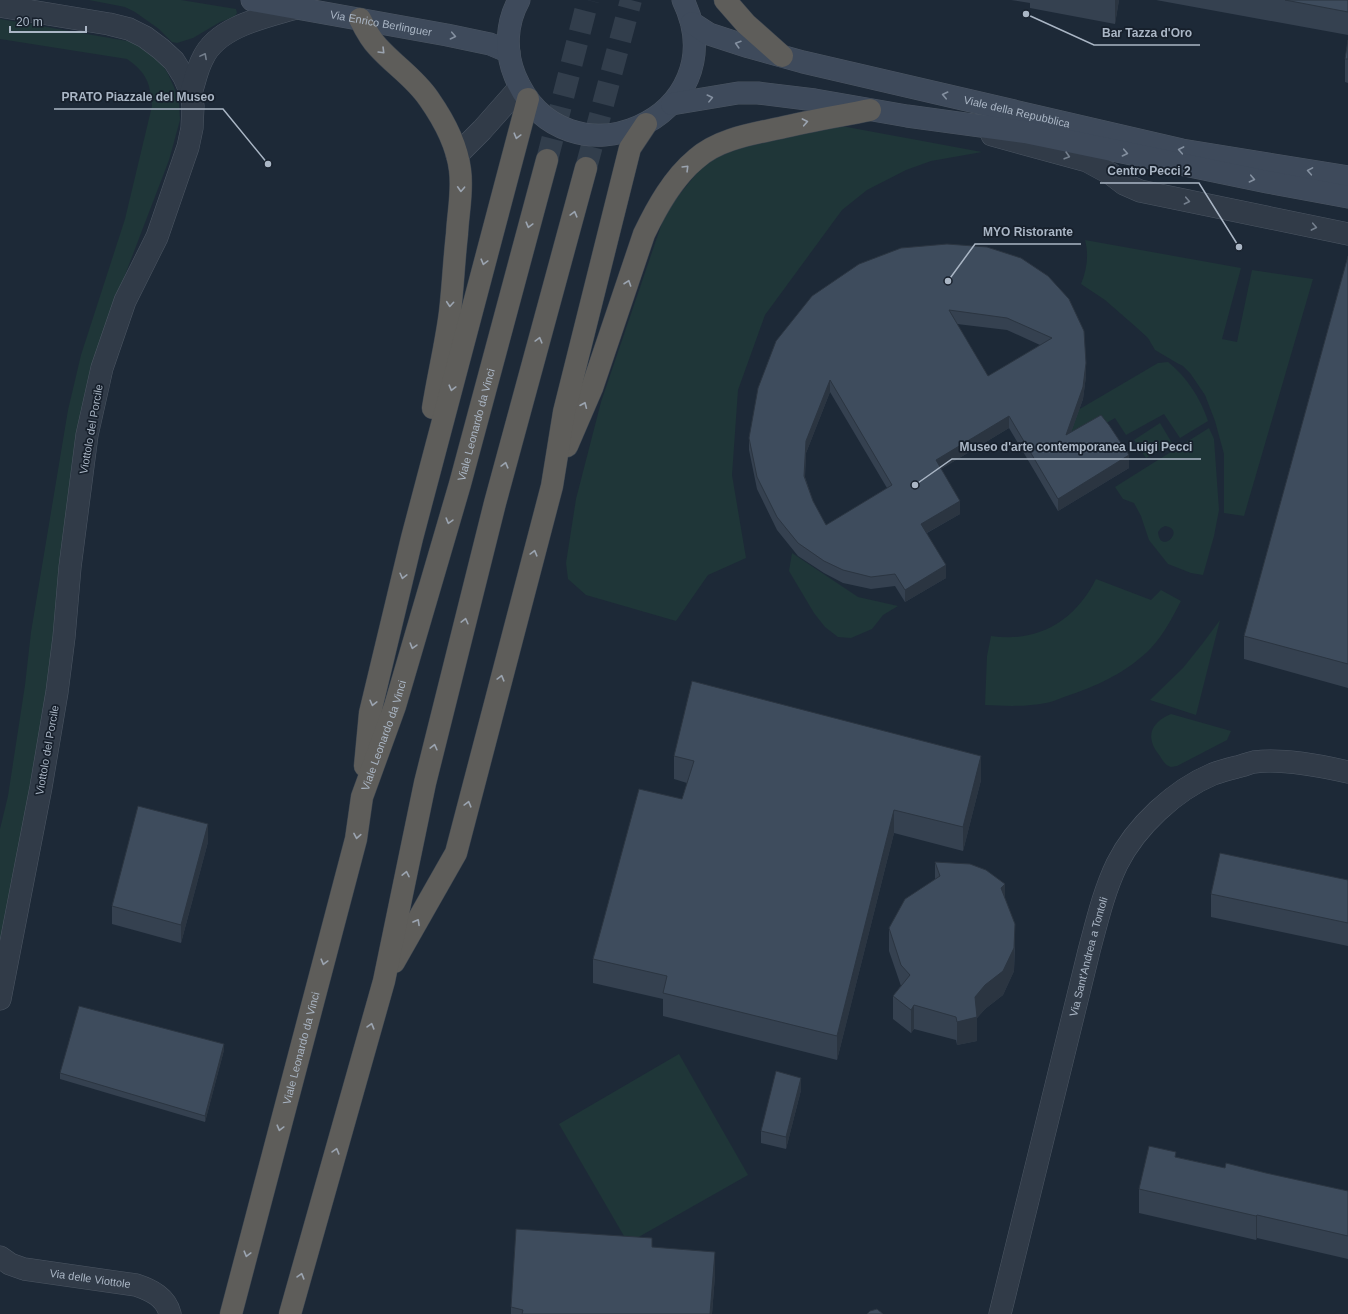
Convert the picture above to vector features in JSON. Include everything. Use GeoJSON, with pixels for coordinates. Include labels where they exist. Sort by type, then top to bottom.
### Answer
{"type":"FeatureCollection","features":[{"type":"Feature","properties":{"kind":"highway"},"geometry":{"type":"LineString","coordinates":[[725,0],[746,24],[782,56]]}},
{"type":"Feature","properties":{"kind":"highway"},"geometry":{"type":"LineString","coordinates":[[360,19],[370,38],[412,79],[428,98],[446,129],[457,155],[462,184],[450,314],[423,460],[412,538]]}},
{"type":"Feature","properties":{"kind":"highway"},"geometry":{"type":"LineString","coordinates":[[362,797],[370,713],[412,538],[524,93]]}},
{"type":"Feature","properties":{"kind":"highway"},"geometry":{"type":"LineString","coordinates":[[553,480],[592,388],[644,234],[655,212],[681,174],[696,158],[712,148],[733,140],[755,133],[870,110]]}},
{"type":"Feature","properties":{"kind":"highway"},"geometry":{"type":"LineString","coordinates":[[384,981],[456,853],[553,480],[564,412],[630,148],[646,124]]}},
{"type":"Feature","properties":{"kind":"highway","name":"Viale Leonardo da Vinci"},"geometry":{"type":"LineString","coordinates":[[231,1314],[356,839],[362,797],[395,706],[458,492],[547,160]]}},
{"type":"Feature","properties":{"kind":"highway"},"geometry":{"type":"LineString","coordinates":[[290,1314],[384,981],[425,783],[491,518],[586,168]]}},
{"type":"Feature","properties":{"kind":"main road","name":"Via Enrico Berlinguer"},"geometry":{"type":"LineString","coordinates":[[252,0],[446,35],[490,44],[509,52]]}},
{"type":"Feature","properties":{"kind":"main road"},"geometry":{"type":"LineString","coordinates":[[518,0],[508,32],[509,52],[513,70],[524,93],[538,111],[549,120],[563,128],[591,136],[611,135],[646,124],[672,104],[683,90],[690,75],[694,59],[692,23],[683,0]]}},
{"type":"Feature","properties":{"kind":"main road","name":"Viale della Repubblica"},"geometry":{"type":"LineString","coordinates":[[692,23],[709,34],[720,38],[810,64],[1182,150],[1348,177]]}},
{"type":"Feature","properties":{"kind":"main road","name":"Viale della Repubblica"},"geometry":{"type":"LineString","coordinates":[[672,104],[738,93],[758,93],[815,100],[907,116],[1025,132],[1252,179],[1348,197]]}},
{"type":"Feature","properties":{"kind":"street","name":"Viottolo del Porcile"},"geometry":{"type":"LineString","coordinates":[[0,6],[109,24],[129,29],[145,37],[174,61],[184,77],[191,93],[192,128],[188,147],[157,236],[122,309],[102,368],[87,435],[71,560],[64,638],[57,692],[41,786],[0,999]]}},
{"type":"Feature","properties":{"kind":"street"},"geometry":{"type":"LineString","coordinates":[[191,93],[203,58],[208,50],[219,39],[244,24],[296,8]]}},
{"type":"Feature","properties":{"kind":"street"},"geometry":{"type":"LineString","coordinates":[[457,155],[482,130],[524,93]]}},
{"type":"Feature","properties":{"kind":"street","name":"Viale della Repubblica"},"geometry":{"type":"LineString","coordinates":[[907,116],[1010,140],[1087,161],[1111,174],[1124,184],[1140,191],[1348,234]]}},
{"type":"Feature","properties":{"kind":"street","name":"Via Sant'Andrea a Tontoli"},"geometry":{"type":"LineString","coordinates":[[1000,1314],[1089,951],[1105,892],[1118,863],[1138,833],[1171,799],[1191,785],[1214,774],[1254,762],[1277,761],[1325,767],[1348,772]]}},
{"type":"Feature","properties":{"kind":"street","name":"Via delle Viottole"},"geometry":{"type":"LineString","coordinates":[[0,1257],[10,1264],[24,1269],[129,1284],[145,1288],[154,1292],[163,1300],[170,1314]]}},
{"type":"Feature","properties":{"kind":"green space"},"geometry":{"type":"Polygon","coordinates":[[[89,0],[181,0],[236,9],[237,13],[234,17],[220,22],[193,38],[177,43],[172,42],[159,29],[135,12],[125,7],[89,0]]]}},
{"type":"Feature","properties":{"kind":"green space"},"geometry":{"type":"Polygon","coordinates":[[[0,19],[133,42],[158,59],[167,72],[179,103],[180,120],[169,160],[125,275],[120,296],[57,611],[40,746],[0,957],[0,829],[8,796],[25,685],[31,632],[68,410],[81,355],[125,219],[152,106],[150,91],[146,79],[139,69],[127,59],[0,39],[0,19]]]}},
{"type":"Feature","properties":{"kind":"green space"},"geometry":{"type":"Polygon","coordinates":[[[836,125],[982,152],[931,161],[906,170],[867,190],[842,210],[765,315],[738,390],[732,475],[746,558],[708,575],[676,621],[586,595],[568,579],[566,563],[576,499],[601,402],[666,211],[705,163],[763,137],[836,125]]]}},
{"type":"Feature","properties":{"kind":"green space"},"geometry":{"type":"Polygon","coordinates":[[[1085,240],[1241,268],[1222,339],[1237,342],[1252,270],[1313,279],[1244,516],[1224,513],[1224,454],[1215,421],[1205,395],[1190,373],[1183,366],[1155,350],[1148,338],[1136,327],[1105,300],[1081,284],[1087,262],[1085,240]]]}},
{"type":"Feature","properties":{"kind":"green space"},"geometry":{"type":"Polygon","coordinates":[[[1168,362],[1181,374],[1192,388],[1208,421],[1180,438],[1164,414],[1126,435],[1115,418],[1074,442],[1061,420],[1158,363],[1168,362]]]}},
{"type":"Feature","properties":{"kind":"green space"},"geometry":{"type":"Polygon","coordinates":[[[1160,423],[1172,443],[1146,458],[1134,440],[1160,423]]]}},
{"type":"Feature","properties":{"kind":"green space"},"geometry":{"type":"Polygon","coordinates":[[[1209,428],[1214,439],[1219,510],[1214,536],[1203,575],[1191,573],[1168,564],[1149,540],[1141,516],[1134,503],[1123,499],[1115,487],[1209,428]],[[1165,526],[1158,532],[1160,539],[1163,542],[1167,541],[1173,536],[1171,528],[1165,526]]]}},
{"type":"Feature","properties":{"kind":"green space"},"geometry":{"type":"Polygon","coordinates":[[[792,553],[858,597],[898,606],[883,615],[872,629],[851,638],[838,637],[825,627],[814,613],[789,571],[792,553]]]}},
{"type":"Feature","properties":{"kind":"green space"},"geometry":{"type":"Polygon","coordinates":[[[1096,579],[1151,600],[1161,590],[1181,601],[1156,643],[1142,657],[1110,678],[1048,703],[1023,706],[985,705],[987,656],[991,636],[1024,636],[1053,626],[1077,607],[1096,579]]]}},
{"type":"Feature","properties":{"kind":"green space"},"geometry":{"type":"Polygon","coordinates":[[[1220,620],[1196,715],[1150,700],[1183,668],[1220,620]]]}},
{"type":"Feature","properties":{"kind":"green space"},"geometry":{"type":"Polygon","coordinates":[[[1171,714],[1231,731],[1227,740],[1177,766],[1171,767],[1164,763],[1155,749],[1151,737],[1153,728],[1159,721],[1171,714]]]}},
{"type":"Feature","properties":{"kind":"green space"},"geometry":{"type":"Polygon","coordinates":[[[679,1054],[748,1175],[628,1243],[559,1124],[679,1054]]]}},
{"type":"Feature","properties":{"kind":"building"},"geometry":{"type":"Polygon","coordinates":[[[1285,0],[1348,0],[1348,12],[1285,0]]]}},
{"type":"Feature","properties":{"kind":"building"},"geometry":{"type":"Polygon","coordinates":[[[1348,40],[1348,59],[1345,59],[1348,40]]]}},
{"type":"Feature","properties":{"kind":"building"},"geometry":{"type":"Polygon","coordinates":[[[947,244],[987,247],[1021,258],[1048,276],[1069,299],[1084,331],[1086,363],[1083,387],[1066,435],[1101,415],[1129,455],[1058,499],[1009,416],[936,460],[960,501],[921,524],[946,565],[905,590],[895,574],[871,577],[843,570],[824,561],[798,543],[777,517],[757,477],[749,438],[758,388],[776,341],[812,296],[859,264],[901,248],[947,244]],[[949,310],[988,376],[1052,338],[1007,318],[949,310]],[[830,380],[806,441],[804,476],[813,501],[826,525],[892,485],[830,380]]]}},
{"type":"Feature","properties":{"kind":"building"},"geometry":{"type":"Polygon","coordinates":[[[1348,256],[1348,664],[1244,636],[1348,256]]]}},
{"type":"Feature","properties":{"kind":"building"},"geometry":{"type":"Polygon","coordinates":[[[692,681],[981,756],[963,827],[894,810],[837,1036],[663,993],[667,976],[593,959],[639,789],[682,799],[694,761],[674,756],[692,681]]]}},
{"type":"Feature","properties":{"kind":"building"},"geometry":{"type":"Polygon","coordinates":[[[138,806],[208,824],[181,925],[112,906],[138,806]]]}},
{"type":"Feature","properties":{"kind":"building"},"geometry":{"type":"Polygon","coordinates":[[[1220,853],[1348,880],[1348,923],[1211,894],[1220,853]]]}},
{"type":"Feature","properties":{"kind":"building"},"geometry":{"type":"Polygon","coordinates":[[[935,862],[970,864],[986,870],[1005,884],[1001,888],[1015,924],[1014,948],[1003,971],[985,985],[975,997],[977,1017],[957,1022],[956,1017],[914,1005],[911,1010],[893,996],[910,975],[901,965],[889,928],[905,899],[940,876],[935,862]]]}},
{"type":"Feature","properties":{"kind":"building"},"geometry":{"type":"Polygon","coordinates":[[[79,1006],[224,1044],[205,1116],[60,1073],[79,1006]]]}},
{"type":"Feature","properties":{"kind":"building"},"geometry":{"type":"Polygon","coordinates":[[[776,1071],[801,1078],[786,1137],[761,1131],[776,1071]]]}},
{"type":"Feature","properties":{"kind":"building"},"geometry":{"type":"Polygon","coordinates":[[[1149,1146],[1176,1152],[1175,1157],[1225,1168],[1226,1163],[1348,1191],[1348,1236],[1139,1189],[1149,1146]]]}},
{"type":"Feature","properties":{"kind":"building"},"geometry":{"type":"Polygon","coordinates":[[[516,1229],[652,1238],[652,1247],[715,1252],[710,1314],[522,1314],[523,1310],[511,1307],[516,1229]]]}},
{"type":"Feature","properties":{"kind":"building"},"geometry":{"type":"Polygon","coordinates":[[[877,1309],[883,1314],[867,1314],[870,1311],[877,1309]]]}},
{"type":"Feature","properties":{"kind":"tunnel"},"geometry":{"type":"LineString","coordinates":[[547,160],[588,0]]}},
{"type":"Feature","properties":{"kind":"tunnel"},"geometry":{"type":"LineString","coordinates":[[586,168],[631,0]]}},
{"type":"Feature","properties":{"kind":"place","name":"Bar Tazza d'Oro"},"geometry":{"type":"Point","coordinates":[1026,14]}},
{"type":"Feature","properties":{"kind":"place","name":"PRATO Piazzale del Museo"},"geometry":{"type":"Point","coordinates":[268,164]}},
{"type":"Feature","properties":{"kind":"place","name":"Centro Pecci 2"},"geometry":{"type":"Point","coordinates":[1239,247]}},
{"type":"Feature","properties":{"kind":"place","name":"MYO Ristorante"},"geometry":{"type":"Point","coordinates":[948,281]}},
{"type":"Feature","properties":{"kind":"place","name":"Museo d'arte contemporanea Luigi Pecci"},"geometry":{"type":"Point","coordinates":[915,485]}}]}
